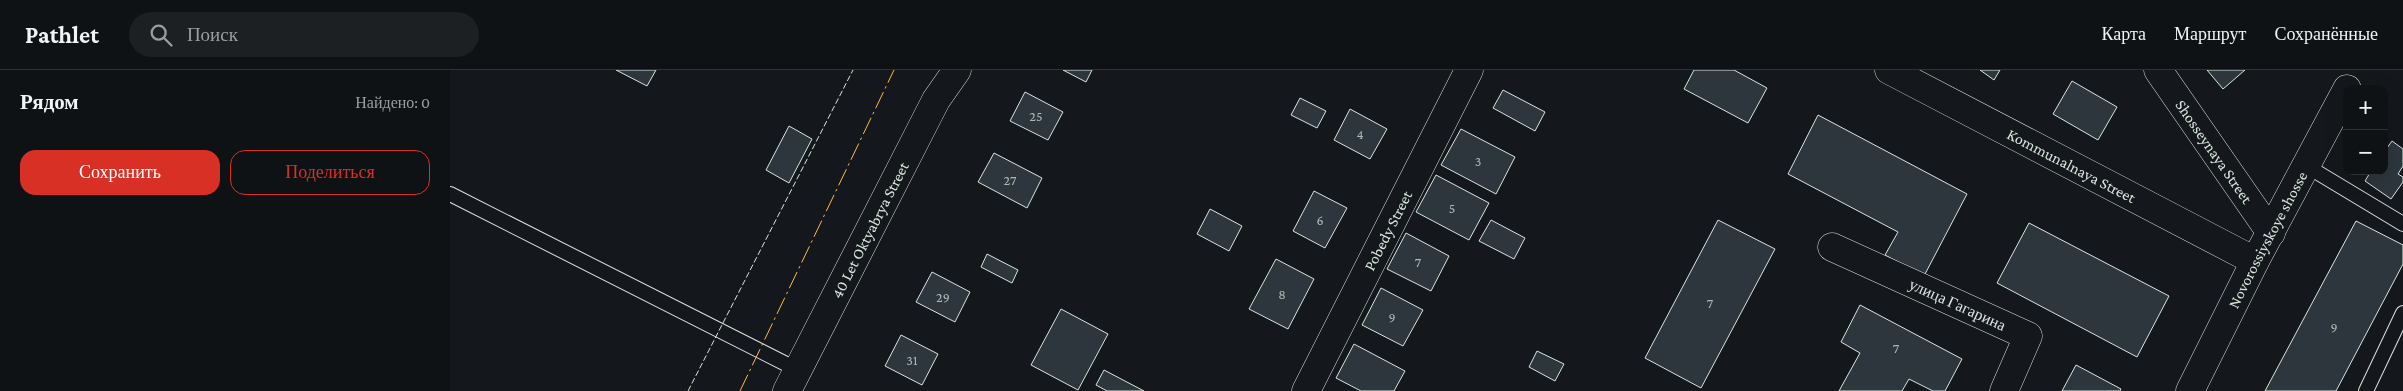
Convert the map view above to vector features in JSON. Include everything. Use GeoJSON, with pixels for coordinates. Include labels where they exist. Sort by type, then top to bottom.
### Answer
{"type":"FeatureCollection","features":[{"type":"Feature","properties":{"kind":"street","name":"40 Let Oktyabrya Street"},"geometry":{"type":"LineString","coordinates":[[792,380],[936,100],[957,70]]}},
{"type":"Feature","properties":{"kind":"street","name":"Pobedy Street"},"geometry":{"type":"LineString","coordinates":[[1306,391],[1469,70]]}},
{"type":"Feature","properties":{"kind":"street","name":"Kommunalnaya Street"},"geometry":{"type":"LineString","coordinates":[[1889,70],[2255,261]]}},
{"type":"Feature","properties":{"kind":"street","name":"Shosseynaya Street"},"geometry":{"type":"LineString","coordinates":[[2158,70],[2271,233]]}},
{"type":"Feature","properties":{"kind":"street","name":"Novorossiyskoye shosse"},"geometry":{"type":"LineString","coordinates":[[2349,85],[2357,70]]}},
{"type":"Feature","properties":{"kind":"street","name":"Novorossiyskoye shosse"},"geometry":{"type":"LineString","coordinates":[[2190,391],[2255,261],[2343,96]]}},
{"type":"Feature","properties":{"kind":"street","name":"улица Гагарина"},"geometry":{"type":"LineString","coordinates":[[1832,247],[2028,336],[2004,391]]}},
{"type":"Feature","properties":{"kind":"lane"},"geometry":{"type":"LineString","coordinates":[[2305,165],[2403,224]]}},
{"type":"Feature","properties":{"kind":"lane"},"geometry":{"type":"LineString","coordinates":[[450,194],[792,380]]}},
{"type":"Feature","properties":{"kind":"lane"},"geometry":{"type":"LineString","coordinates":[[2366,391],[2403,313]]}},
{"type":"Feature","properties":{"kind":"building"},"geometry":{"type":"Polygon","coordinates":[[[616,70],[656,70],[647,86],[616,70]]]}},
{"type":"Feature","properties":{"kind":"building"},"geometry":{"type":"Polygon","coordinates":[[[1063,70],[1092,70],[1086,82],[1063,70]]]}},
{"type":"Feature","properties":{"kind":"building"},"geometry":{"type":"Polygon","coordinates":[[[1694,70],[1734,70],[1767,88],[1748,123],[1684,89],[1694,70]]]}},
{"type":"Feature","properties":{"kind":"building"},"geometry":{"type":"Polygon","coordinates":[[[1980,70],[2000,70],[1994,80],[1980,70]]]}},
{"type":"Feature","properties":{"kind":"building"},"geometry":{"type":"Polygon","coordinates":[[[2207,70],[2245,70],[2223,89],[2207,70]]]}},
{"type":"Feature","properties":{"kind":"building"},"geometry":{"type":"Polygon","coordinates":[[[2072,81],[2117,107],[2098,140],[2053,114],[2072,81]]]}},
{"type":"Feature","properties":{"kind":"building"},"geometry":{"type":"Polygon","coordinates":[[[1503,90],[1545,112],[1535,131],[1493,108],[1503,90]]]}},
{"type":"Feature","properties":{"kind":"building"},"geometry":{"type":"Polygon","coordinates":[[[1025,92],[1063,112],[1048,140],[1010,121],[1025,92]]]}},
{"type":"Feature","properties":{"kind":"building"},"geometry":{"type":"Polygon","coordinates":[[[1300,98],[1326,111],[1317,128],[1291,115],[1300,98]]]}},
{"type":"Feature","properties":{"kind":"building"},"geometry":{"type":"Polygon","coordinates":[[[1350,109],[1387,129],[1370,159],[1334,140],[1350,109]]]}},
{"type":"Feature","properties":{"kind":"building"},"geometry":{"type":"Polygon","coordinates":[[[1818,115],[1967,194],[1924,276],[1885,255],[1898,232],[1788,174],[1818,115]]]}},
{"type":"Feature","properties":{"kind":"building"},"geometry":{"type":"Polygon","coordinates":[[[789,126],[812,139],[789,183],[766,170],[789,126]]]}},
{"type":"Feature","properties":{"kind":"building"},"geometry":{"type":"Polygon","coordinates":[[[1461,129],[1515,157],[1496,194],[1441,165],[1461,129]]]}},
{"type":"Feature","properties":{"kind":"building"},"geometry":{"type":"Polygon","coordinates":[[[2392,141],[2403,149],[2403,166],[2398,174],[2403,177],[2403,182],[2391,199],[2365,181],[2369,175],[2388,175],[2388,146],[2392,141]]]}},
{"type":"Feature","properties":{"kind":"building"},"geometry":{"type":"Polygon","coordinates":[[[994,153],[1042,178],[1027,208],[978,182],[994,153]]]}},
{"type":"Feature","properties":{"kind":"building"},"geometry":{"type":"Polygon","coordinates":[[[1436,175],[1489,203],[1469,240],[1416,212],[1436,175]]]}},
{"type":"Feature","properties":{"kind":"building"},"geometry":{"type":"Polygon","coordinates":[[[1314,191],[1347,208],[1325,248],[1293,231],[1314,191]]]}},
{"type":"Feature","properties":{"kind":"building"},"geometry":{"type":"Polygon","coordinates":[[[1210,209],[1242,226],[1229,251],[1197,234],[1210,209]]]}},
{"type":"Feature","properties":{"kind":"building"},"geometry":{"type":"Polygon","coordinates":[[[1491,220],[1525,238],[1514,259],[1479,241],[1491,220]]]}},
{"type":"Feature","properties":{"kind":"building"},"geometry":{"type":"Polygon","coordinates":[[[1718,220],[1775,249],[1701,388],[1645,358],[1718,220]]]}},
{"type":"Feature","properties":{"kind":"building"},"geometry":{"type":"Polygon","coordinates":[[[2356,221],[2403,245],[2403,264],[2336,391],[2265,391],[2356,221]]]}},
{"type":"Feature","properties":{"kind":"building"},"geometry":{"type":"Polygon","coordinates":[[[2029,223],[2169,296],[2137,357],[1997,283],[2029,223]]]}},
{"type":"Feature","properties":{"kind":"building"},"geometry":{"type":"Polygon","coordinates":[[[1406,233],[1449,256],[1431,291],[1387,269],[1406,233]]]}},
{"type":"Feature","properties":{"kind":"building"},"geometry":{"type":"Polygon","coordinates":[[[987,254],[1018,270],[1012,283],[981,267],[987,254]]]}},
{"type":"Feature","properties":{"kind":"building"},"geometry":{"type":"Polygon","coordinates":[[[1276,259],[1314,279],[1288,329],[1249,309],[1276,259]]]}},
{"type":"Feature","properties":{"kind":"building"},"geometry":{"type":"Polygon","coordinates":[[[932,272],[970,292],[955,322],[916,302],[932,272]]]}},
{"type":"Feature","properties":{"kind":"building"},"geometry":{"type":"Polygon","coordinates":[[[1381,288],[1423,310],[1403,346],[1362,325],[1381,288]]]}},
{"type":"Feature","properties":{"kind":"building"},"geometry":{"type":"Polygon","coordinates":[[[1860,305],[1962,359],[1945,391],[1933,391],[1909,379],[1902,391],[1839,391],[1860,353],[1841,342],[1860,305]]]}},
{"type":"Feature","properties":{"kind":"building"},"geometry":{"type":"Polygon","coordinates":[[[1061,309],[1108,334],[1078,390],[1031,365],[1061,309]]]}},
{"type":"Feature","properties":{"kind":"building"},"geometry":{"type":"Polygon","coordinates":[[[901,335],[938,354],[922,385],[885,366],[901,335]]]}},
{"type":"Feature","properties":{"kind":"building"},"geometry":{"type":"Polygon","coordinates":[[[1354,344],[1405,371],[1394,391],[1361,391],[1336,378],[1354,344]]]}},
{"type":"Feature","properties":{"kind":"building"},"geometry":{"type":"Polygon","coordinates":[[[1537,351],[1564,364],[1555,381],[1529,367],[1537,351]]]}},
{"type":"Feature","properties":{"kind":"building"},"geometry":{"type":"Polygon","coordinates":[[[2076,365],[2121,389],[2120,391],[2062,391],[2076,365]]]}},
{"type":"Feature","properties":{"kind":"building"},"geometry":{"type":"Polygon","coordinates":[[[1104,370],[1144,391],[1107,391],[1096,385],[1104,370]]]}},
{"type":"Feature","properties":{"kind":"fence"},"geometry":{"type":"LineString","coordinates":[[688,391],[853,70]]}},
{"type":"Feature","properties":{"kind":"power"},"geometry":{"type":"LineString","coordinates":[[740,391],[894,70]]}}]}
